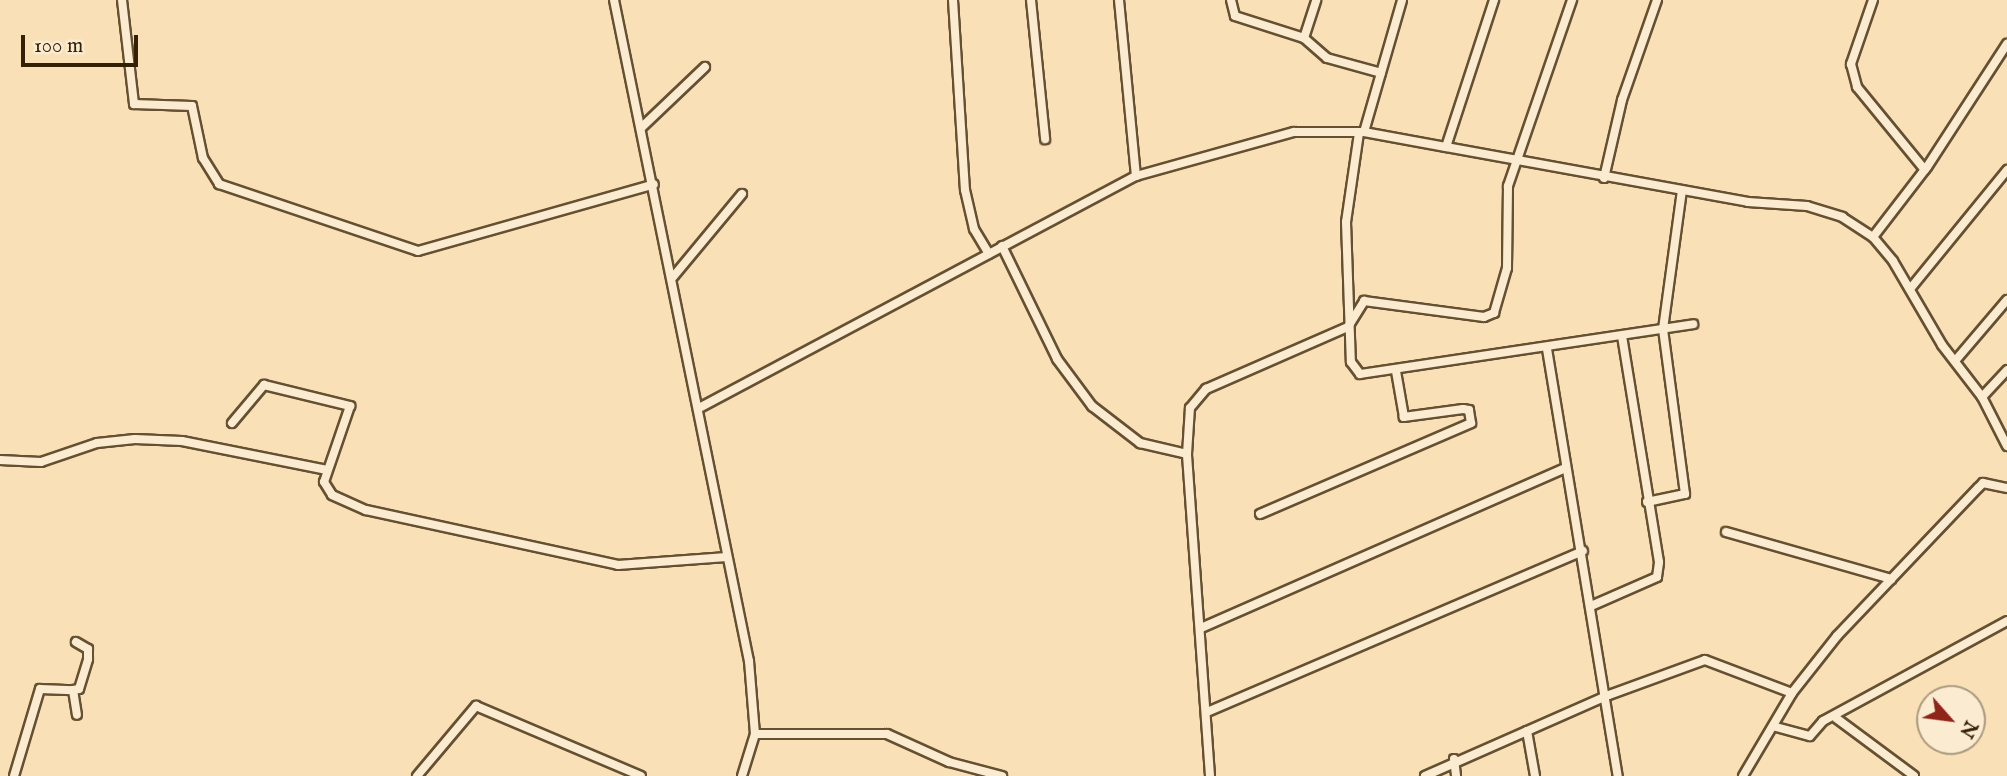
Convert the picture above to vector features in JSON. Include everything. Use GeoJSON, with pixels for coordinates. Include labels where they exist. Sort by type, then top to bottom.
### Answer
{"type":"FeatureCollection","features":[{"type":"Feature","properties":{"kind":"street"},"geometry":{"type":"LineString","coordinates":[[122,0],[134,104],[192,106],[211,177],[229,187],[418,251],[654,184]]}},
{"type":"Feature","properties":{"kind":"street"},"geometry":{"type":"LineString","coordinates":[[614,0],[701,407],[727,557],[749,661],[755,734],[742,776]]}},
{"type":"Feature","properties":{"kind":"street"},"geometry":{"type":"LineString","coordinates":[[953,0],[965,190],[974,229],[989,254]]}},
{"type":"Feature","properties":{"kind":"street"},"geometry":{"type":"LineString","coordinates":[[1031,0],[1045,139]]}},
{"type":"Feature","properties":{"kind":"street"},"geometry":{"type":"LineString","coordinates":[[1119,0],[1136,176]]}},
{"type":"Feature","properties":{"kind":"street"},"geometry":{"type":"LineString","coordinates":[[1231,0],[1234,16],[1304,38],[1326,58],[1381,73]]}},
{"type":"Feature","properties":{"kind":"street"},"geometry":{"type":"LineString","coordinates":[[1304,38],[1316,0]]}},
{"type":"Feature","properties":{"kind":"street"},"geometry":{"type":"LineString","coordinates":[[1402,0],[1362,133],[1346,222],[1351,362],[1360,374],[1547,349],[1693,324]]}},
{"type":"Feature","properties":{"kind":"street"},"geometry":{"type":"LineString","coordinates":[[1446,146],[1494,0]]}},
{"type":"Feature","properties":{"kind":"street"},"geometry":{"type":"LineString","coordinates":[[1210,776],[1187,454],[1187,425],[1196,397],[1348,327],[1364,301],[1484,317],[1494,313],[1502,298],[1508,186],[1572,0]]}},
{"type":"Feature","properties":{"kind":"street"},"geometry":{"type":"LineString","coordinates":[[1604,178],[1622,100],[1657,0]]}},
{"type":"Feature","properties":{"kind":"street"},"geometry":{"type":"LineString","coordinates":[[1873,0],[1851,64],[1857,87],[1925,170]]}},
{"type":"Feature","properties":{"kind":"street"},"geometry":{"type":"LineString","coordinates":[[1873,237],[1925,170],[2007,44]]}},
{"type":"Feature","properties":{"kind":"street"},"geometry":{"type":"LineString","coordinates":[[642,127],[705,67]]}},
{"type":"Feature","properties":{"kind":"street"},"geometry":{"type":"LineString","coordinates":[[701,407],[895,309],[1002,246],[1136,176],[1294,132],[1362,133],[1446,146],[1517,163],[1604,178],[1824,209],[1873,237],[1982,397],[2007,446]]}},
{"type":"Feature","properties":{"kind":"street"},"geometry":{"type":"LineString","coordinates":[[1910,289],[2007,170]]}},
{"type":"Feature","properties":{"kind":"street"},"geometry":{"type":"LineString","coordinates":[[1647,502],[1685,494],[1663,329],[1682,190]]}},
{"type":"Feature","properties":{"kind":"street"},"geometry":{"type":"LineString","coordinates":[[673,278],[742,194]]}},
{"type":"Feature","properties":{"kind":"street"},"geometry":{"type":"LineString","coordinates":[[1002,246],[1057,359],[1092,406],[1140,443],[1187,454]]}},
{"type":"Feature","properties":{"kind":"street"},"geometry":{"type":"LineString","coordinates":[[1955,361],[2007,300]]}},
{"type":"Feature","properties":{"kind":"street"},"geometry":{"type":"LineString","coordinates":[[1591,606],[1657,577],[1622,336]]}},
{"type":"Feature","properties":{"kind":"street"},"geometry":{"type":"LineString","coordinates":[[1547,349],[1565,468],[1609,695],[1618,776]]}},
{"type":"Feature","properties":{"kind":"street"},"geometry":{"type":"LineString","coordinates":[[1982,397],[2007,370]]}},
{"type":"Feature","properties":{"kind":"street"},"geometry":{"type":"LineString","coordinates":[[1260,514],[1471,423],[1469,410],[1406,418],[1396,371]]}},
{"type":"Feature","properties":{"kind":"street"},"geometry":{"type":"LineString","coordinates":[[232,423],[264,385],[350,406],[324,482],[332,495],[366,510],[585,559],[630,566],[727,557]]}},
{"type":"Feature","properties":{"kind":"street"},"geometry":{"type":"LineString","coordinates":[[0,460],[41,462],[97,443],[135,439],[183,441],[327,470]]}},
{"type":"Feature","properties":{"kind":"street"},"geometry":{"type":"LineString","coordinates":[[1201,628],[1565,468]]}},
{"type":"Feature","properties":{"kind":"street"},"geometry":{"type":"LineString","coordinates":[[1743,776],[1776,727],[1792,693],[1891,579],[1983,484],[2007,488]]}},
{"type":"Feature","properties":{"kind":"street"},"geometry":{"type":"LineString","coordinates":[[1726,532],[1891,579]]}},
{"type":"Feature","properties":{"kind":"street"},"geometry":{"type":"LineString","coordinates":[[1207,712],[1583,551]]}},
{"type":"Feature","properties":{"kind":"street"},"geometry":{"type":"LineString","coordinates":[[1776,727],[1810,736],[1823,720],[1836,718],[2007,621]]}},
{"type":"Feature","properties":{"kind":"street"},"geometry":{"type":"LineString","coordinates":[[14,776],[40,689],[79,689],[88,659],[88,649],[76,642]]}},
{"type":"Feature","properties":{"kind":"street"},"geometry":{"type":"LineString","coordinates":[[1424,776],[1454,759],[1609,695],[1705,660],[1792,693]]}},
{"type":"Feature","properties":{"kind":"street"},"geometry":{"type":"LineString","coordinates":[[73,690],[78,715]]}},
{"type":"Feature","properties":{"kind":"street"},"geometry":{"type":"LineString","coordinates":[[417,776],[476,706],[641,776]]}},
{"type":"Feature","properties":{"kind":"street"},"geometry":{"type":"LineString","coordinates":[[1836,718],[1914,776]]}},
{"type":"Feature","properties":{"kind":"street"},"geometry":{"type":"LineString","coordinates":[[1527,731],[1535,776]]}},
{"type":"Feature","properties":{"kind":"street"},"geometry":{"type":"LineString","coordinates":[[755,734],[887,734],[949,762],[1002,776]]}},
{"type":"Feature","properties":{"kind":"street"},"geometry":{"type":"LineString","coordinates":[[1454,759],[1456,776]]}}]}
